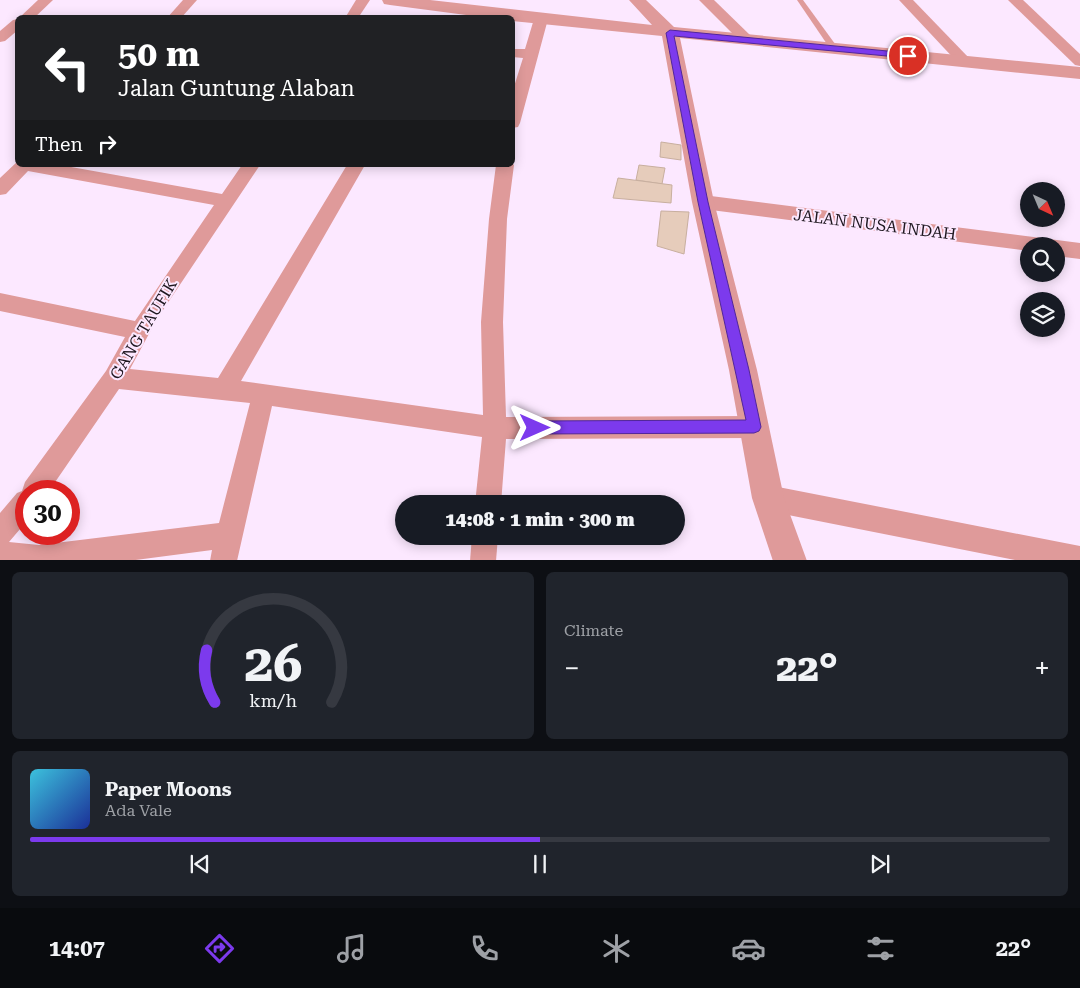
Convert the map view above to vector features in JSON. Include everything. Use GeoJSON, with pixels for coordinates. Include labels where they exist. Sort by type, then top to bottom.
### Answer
{"type":"FeatureCollection","features":[{"type":"Feature","properties":{"kind":"street"},"geometry":{"type":"LineString","coordinates":[[28,15],[46,0]]}},
{"type":"Feature","properties":{"kind":"street"},"geometry":{"type":"LineString","coordinates":[[176,15],[190,0]]}},
{"type":"Feature","properties":{"kind":"street"},"geometry":{"type":"LineString","coordinates":[[353,15],[363,0]]}},
{"type":"Feature","properties":{"kind":"street"},"geometry":{"type":"LineString","coordinates":[[390,0],[509,15]]}},
{"type":"Feature","properties":{"kind":"street"},"geometry":{"type":"LineString","coordinates":[[637,0],[670,33],[703,202],[741,361],[768,498],[790,560]]}},
{"type":"Feature","properties":{"kind":"street"},"geometry":{"type":"LineString","coordinates":[[706,0],[747,40]]}},
{"type":"Feature","properties":{"kind":"street"},"geometry":{"type":"LineString","coordinates":[[906,0],[964,61]]}},
{"type":"Feature","properties":{"kind":"street"},"geometry":{"type":"LineString","coordinates":[[1015,0],[1080,62]]}},
{"type":"Feature","properties":{"kind":"street"},"geometry":{"type":"LineString","coordinates":[[515,16],[670,33],[1080,73]]}},
{"type":"Feature","properties":{"kind":"street"},"geometry":{"type":"LineString","coordinates":[[515,113],[541,19]]}},
{"type":"Feature","properties":{"kind":"street"},"geometry":{"type":"LineString","coordinates":[[0,38],[15,26]]}},
{"type":"Feature","properties":{"kind":"street"},"geometry":{"type":"LineString","coordinates":[[515,53],[532,54]]}},
{"type":"Feature","properties":{"kind":"street"},"geometry":{"type":"LineString","coordinates":[[0,189],[23,167]]}},
{"type":"Feature","properties":{"kind":"street"},"geometry":{"type":"LineString","coordinates":[[36,167],[226,201]]}},
{"type":"Feature","properties":{"kind":"street","name":"GANG TAUFIK"},"geometry":{"type":"LineString","coordinates":[[42,480],[114,378],[150,313],[250,167]]}},
{"type":"Feature","properties":{"kind":"street"},"geometry":{"type":"LineString","coordinates":[[224,389],[355,167]]}},
{"type":"Feature","properties":{"kind":"street"},"geometry":{"type":"LineString","coordinates":[[489,495],[495,428],[492,322],[498,219],[505,167]]}},
{"type":"Feature","properties":{"kind":"street","name":"JALAN NUSA INDAH"},"geometry":{"type":"LineString","coordinates":[[703,202],[1020,243]]}},
{"type":"Feature","properties":{"kind":"street"},"geometry":{"type":"LineString","coordinates":[[1065,249],[1080,251]]}},
{"type":"Feature","properties":{"kind":"street"},"geometry":{"type":"LineString","coordinates":[[0,302],[140,331]]}},
{"type":"Feature","properties":{"kind":"street"},"geometry":{"type":"LineString","coordinates":[[114,378],[224,389],[495,428],[754,427]]}},
{"type":"Feature","properties":{"kind":"street"},"geometry":{"type":"LineString","coordinates":[[223,560],[263,395]]}},
{"type":"Feature","properties":{"kind":"street"},"geometry":{"type":"LineString","coordinates":[[768,498],[1051,557],[1080,559]]}},
{"type":"Feature","properties":{"kind":"street"},"geometry":{"type":"LineString","coordinates":[[0,534],[15,516]]}},
{"type":"Feature","properties":{"kind":"street"},"geometry":{"type":"LineString","coordinates":[[0,555],[39,558],[230,536]]}},
{"type":"Feature","properties":{"kind":"street"},"geometry":{"type":"LineString","coordinates":[[483,560],[484,545]]}},
{"type":"Feature","properties":{"kind":"lane"},"geometry":{"type":"LineString","coordinates":[[800,0],[834,48]]}},
{"type":"Feature","properties":{"kind":"building"},"geometry":{"type":"Polygon","coordinates":[[[661,142],[681,145],[681,160],[660,157],[661,142]]]}},
{"type":"Feature","properties":{"kind":"building"},"geometry":{"type":"Polygon","coordinates":[[[639,165],[665,168],[662,184],[636,180],[639,165]]]}},
{"type":"Feature","properties":{"kind":"building"},"geometry":{"type":"Polygon","coordinates":[[[618,178],[672,185],[671,203],[613,198],[618,178]]]}},
{"type":"Feature","properties":{"kind":"building"},"geometry":{"type":"Polygon","coordinates":[[[661,211],[689,212],[684,254],[657,246],[661,211]]]}},
{"type":"Feature","properties":{"kind":"route"},"geometry":{"type":"LineString","coordinates":[[535,428],[754,427],[743,370],[703,202],[670,33],[908,56]]}}]}
